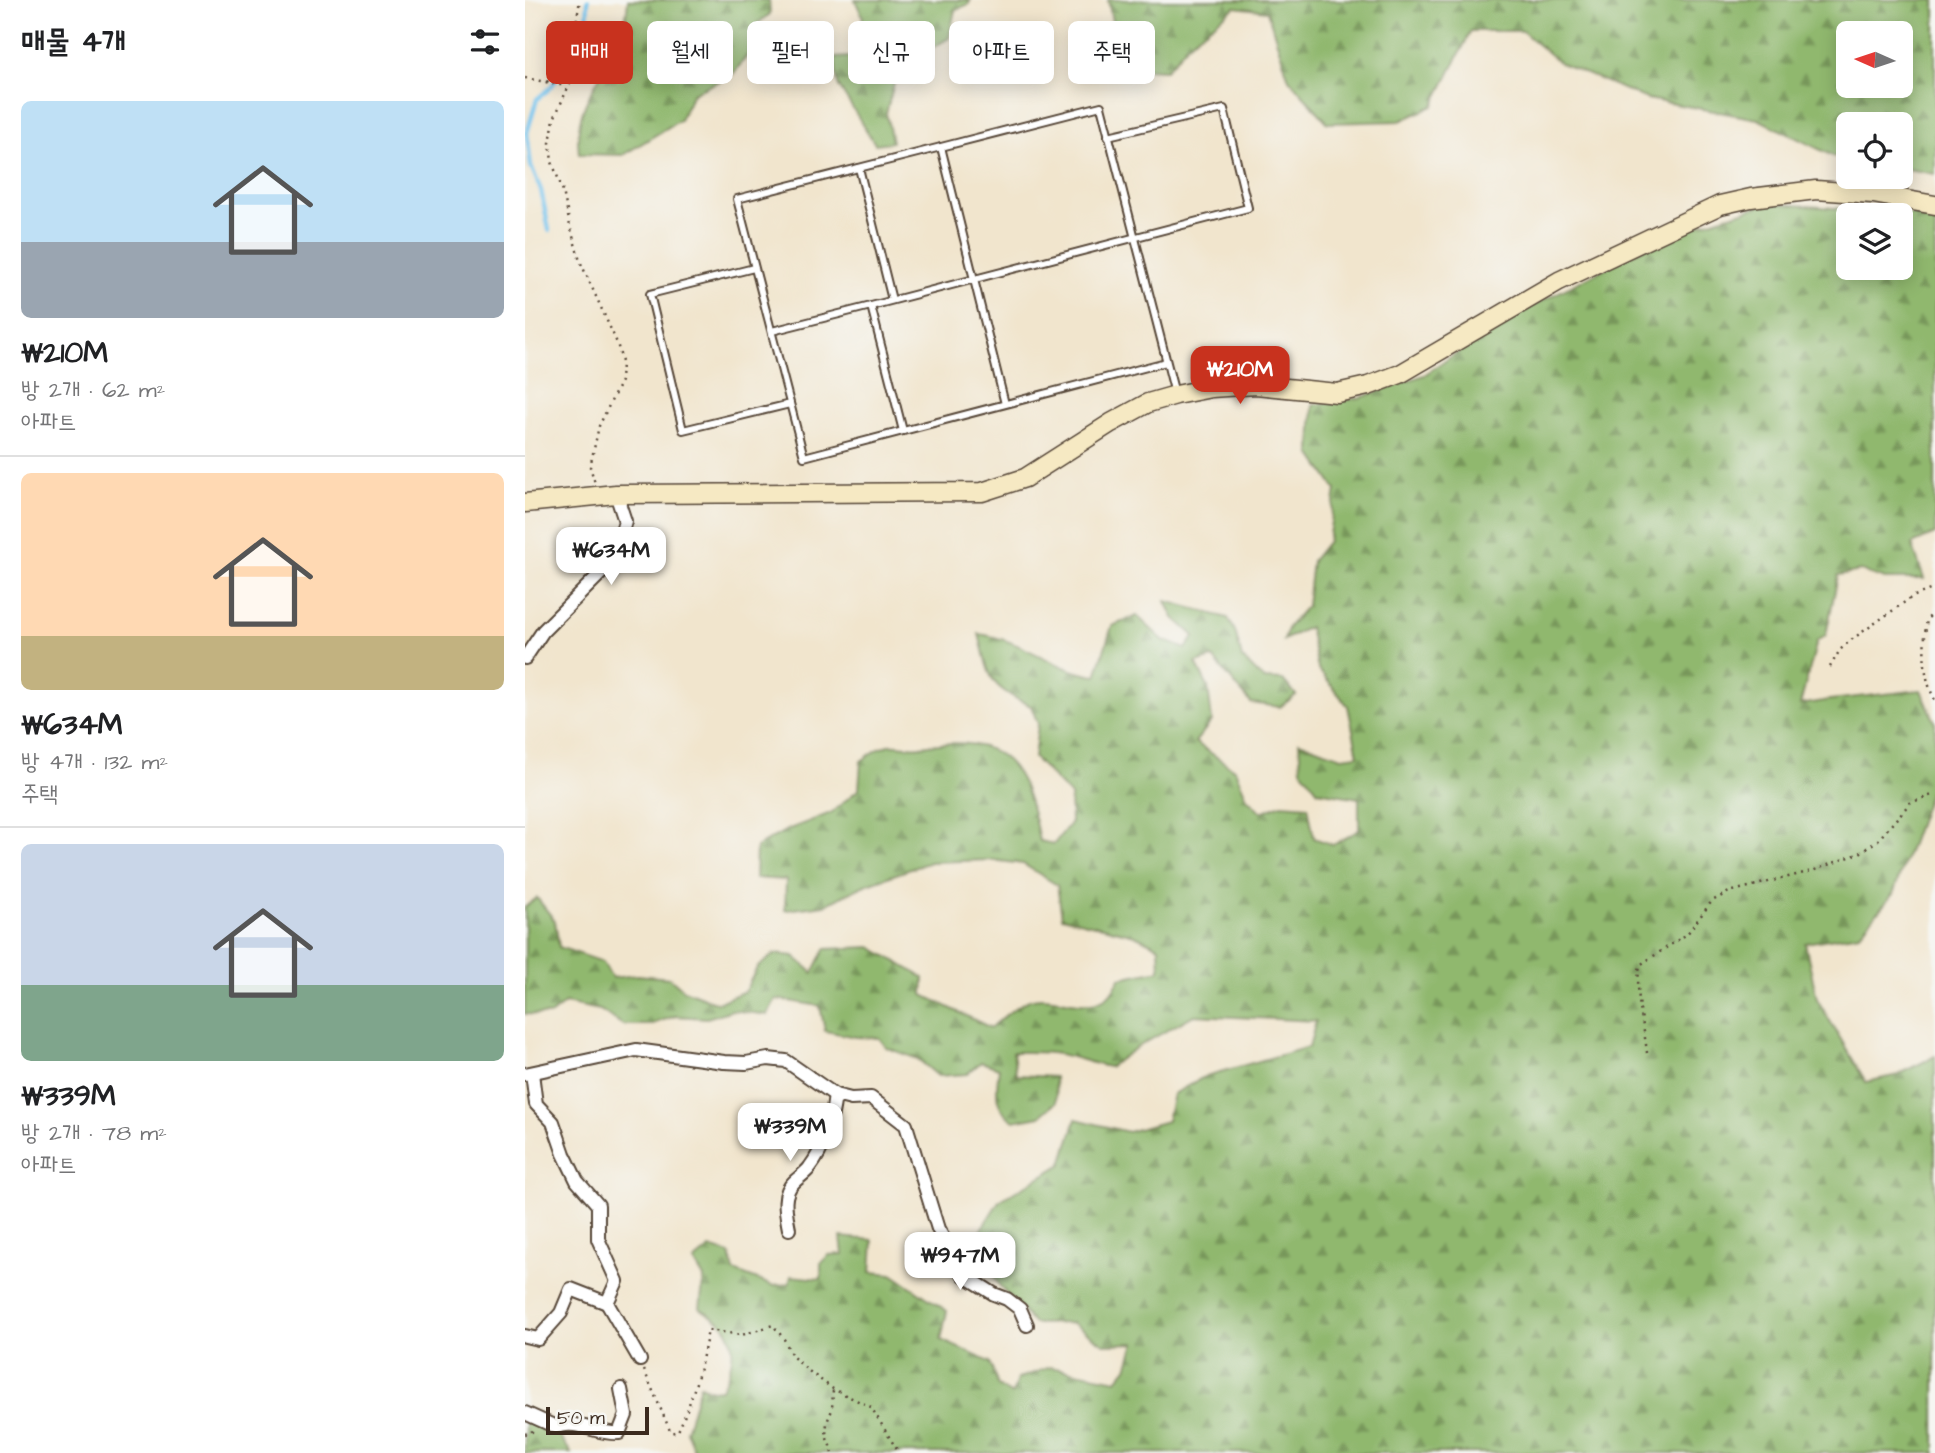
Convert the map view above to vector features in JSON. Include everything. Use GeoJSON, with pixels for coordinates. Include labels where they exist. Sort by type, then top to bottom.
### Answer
{"type":"FeatureCollection","features":[{"type":"Feature","properties":{"kind":"street"},"geometry":{"type":"LineString","coordinates":[[525,503],[617,494],[982,492],[1025,478],[1111,423],[1148,403],[1176,395],[1211,388],[1256,385],[1337,393],[1400,374],[1559,281],[1720,205],[1751,198],[1816,190],[1873,194],[1935,205]]}},
{"type":"Feature","properties":{"kind":"street"},"geometry":{"type":"LineString","coordinates":[[525,658],[543,631],[613,561],[625,521],[617,494]]}},
{"type":"Feature","properties":{"kind":"street"},"geometry":{"type":"LineString","coordinates":[[607,1303],[617,1281],[598,1238],[598,1205],[577,1181],[553,1122],[536,1104],[528,1073],[636,1050],[724,1062],[786,1061],[835,1095],[851,1099],[871,1098],[906,1125],[938,1229],[964,1275],[1020,1309],[1027,1325]]}},
{"type":"Feature","properties":{"kind":"street"},"geometry":{"type":"LineString","coordinates":[[789,1228],[784,1205],[790,1185],[809,1168],[821,1147],[831,1123],[835,1095]]}},
{"type":"Feature","properties":{"kind":"street"},"geometry":{"type":"LineString","coordinates":[[525,1335],[538,1339],[561,1313],[571,1289],[607,1303],[639,1360]]}},
{"type":"Feature","properties":{"kind":"street"},"geometry":{"type":"LineString","coordinates":[[525,1413],[556,1427],[566,1423],[577,1424],[604,1434],[619,1433],[626,1415],[621,1390]]}},
{"type":"Feature","properties":{"kind":"lane"},"geometry":{"type":"LineString","coordinates":[[1166,362],[804,457],[737,198],[1101,106],[1176,395]]}},
{"type":"Feature","properties":{"kind":"lane"},"geometry":{"type":"LineString","coordinates":[[772,331],[1248,208],[1224,109],[1108,136]]}},
{"type":"Feature","properties":{"kind":"lane"},"geometry":{"type":"LineString","coordinates":[[941,147],[1005,404]]}},
{"type":"Feature","properties":{"kind":"lane"},"geometry":{"type":"LineString","coordinates":[[859,168],[892,300]]}},
{"type":"Feature","properties":{"kind":"lane"},"geometry":{"type":"LineString","coordinates":[[754,268],[650,294],[683,430],[790,404]]}},
{"type":"Feature","properties":{"kind":"lane"},"geometry":{"type":"LineString","coordinates":[[871,306],[903,431]]}},
{"type":"Feature","properties":{"kind":"path"},"geometry":{"type":"LineString","coordinates":[[576,21],[580,0]]}},
{"type":"Feature","properties":{"kind":"path"},"geometry":{"type":"LineString","coordinates":[[525,78],[546,82]]}},
{"type":"Feature","properties":{"kind":"path"},"geometry":{"type":"LineString","coordinates":[[555,84],[567,87]]}},
{"type":"Feature","properties":{"kind":"path"},"geometry":{"type":"LineString","coordinates":[[569,84],[554,119],[550,143],[551,162],[563,191],[580,261],[617,343],[622,362],[621,382],[599,426],[590,467],[598,495]]}},
{"type":"Feature","properties":{"kind":"path"},"geometry":{"type":"LineString","coordinates":[[1830,667],[1840,650],[1851,640],[1912,597],[1935,588]]}},
{"type":"Feature","properties":{"kind":"path"},"geometry":{"type":"LineString","coordinates":[[1935,612],[1927,619],[1924,649],[1929,688],[1935,700]]}},
{"type":"Feature","properties":{"kind":"path"},"geometry":{"type":"LineString","coordinates":[[1647,1053],[1638,1001],[1640,965],[1688,934],[1712,901],[1729,892],[1812,871],[1860,853],[1878,840],[1910,803],[1935,794]]}},
{"type":"Feature","properties":{"kind":"path"},"geometry":{"type":"LineString","coordinates":[[639,1360],[671,1433],[678,1431],[687,1413],[702,1363],[708,1330],[742,1335],[773,1325],[792,1356],[833,1389],[871,1407],[899,1453]]}},
{"type":"Feature","properties":{"kind":"path"},"geometry":{"type":"LineString","coordinates":[[833,1389],[832,1410],[827,1422],[826,1436],[833,1453]]}},
{"type":"Feature","properties":{"kind":"green space"},"geometry":{"type":"Polygon","coordinates":[[[628,0],[769,0],[770,14],[761,21],[747,21],[747,56],[733,74],[733,21],[647,21],[647,84],[712,84],[693,93],[680,120],[623,155],[579,154],[580,121],[596,84],[633,84],[633,21],[625,19],[628,0]]]}},
{"type":"Feature","properties":{"kind":"green space"},"geometry":{"type":"Polygon","coordinates":[[[855,0],[970,0],[969,4],[955,10],[953,21],[949,21],[949,38],[935,46],[935,21],[862,21],[863,17],[855,0]]]}},
{"type":"Feature","properties":{"kind":"green space"},"geometry":{"type":"Polygon","coordinates":[[[1108,0],[1935,0],[1935,174],[1913,170],[1913,112],[1836,112],[1836,157],[1833,156],[1758,119],[1647,99],[1560,63],[1522,31],[1471,31],[1433,106],[1400,121],[1328,123],[1289,79],[1267,11],[1235,7],[1189,43],[1166,70],[1155,69],[1155,21],[1112,21],[1108,0]]]}},
{"type":"Feature","properties":{"kind":"green space"},"geometry":{"type":"Polygon","coordinates":[[[848,57],[848,84],[894,84],[886,113],[892,142],[875,144],[838,85],[834,58],[848,57]]]}},
{"type":"Feature","properties":{"kind":"green space"},"geometry":{"type":"Polygon","coordinates":[[[1769,203],[1836,208],[1836,280],[1913,280],[1913,214],[1935,216],[1935,534],[1912,544],[1924,579],[1885,579],[1861,571],[1838,575],[1826,635],[1817,641],[1800,705],[1921,690],[1935,722],[1935,777],[1893,894],[1859,934],[1805,943],[1817,999],[1866,1082],[1898,1075],[1935,1056],[1935,1453],[695,1453],[686,1431],[700,1385],[712,1390],[721,1389],[732,1357],[731,1341],[723,1325],[700,1308],[704,1278],[694,1261],[710,1248],[730,1254],[734,1271],[773,1286],[789,1284],[791,1276],[821,1279],[821,1263],[829,1255],[843,1254],[841,1237],[873,1240],[871,1272],[892,1274],[947,1311],[941,1340],[990,1362],[998,1386],[1012,1395],[1017,1379],[1050,1367],[1117,1380],[1127,1368],[1135,1343],[1104,1344],[1072,1323],[1034,1324],[999,1285],[974,1241],[999,1201],[1062,1164],[1076,1119],[1128,1132],[1167,1121],[1173,1094],[1206,1076],[1309,1047],[1316,1021],[1194,1015],[1136,1048],[1109,1067],[1053,1053],[1013,1052],[1016,1075],[1055,1077],[1056,1102],[1040,1116],[1014,1121],[1002,1110],[997,1098],[999,1068],[981,1062],[967,1074],[938,1076],[918,1059],[887,1048],[879,1038],[825,1031],[820,1006],[776,999],[767,1015],[732,1010],[707,1018],[675,1016],[650,1025],[623,1025],[600,1010],[565,1003],[550,1015],[525,1014],[525,907],[537,898],[555,921],[559,947],[603,962],[612,978],[637,975],[670,978],[684,990],[717,1003],[745,991],[757,968],[774,954],[794,956],[813,973],[825,949],[871,947],[924,978],[923,995],[991,1028],[1027,1001],[1047,998],[1079,1003],[1099,1001],[1110,994],[1120,978],[1160,970],[1159,947],[1135,935],[1062,917],[1057,885],[1023,864],[992,860],[930,862],[865,885],[825,905],[785,910],[786,880],[755,878],[756,847],[787,830],[831,813],[859,789],[861,761],[882,747],[951,743],[992,750],[1007,760],[1027,792],[1039,841],[1054,844],[1071,822],[1070,795],[1034,758],[1038,724],[1031,706],[998,686],[989,671],[979,634],[1010,642],[1066,668],[1096,676],[1112,626],[1137,616],[1163,640],[1186,649],[1194,636],[1174,618],[1166,601],[1228,618],[1235,631],[1242,658],[1263,679],[1283,680],[1296,695],[1280,707],[1251,703],[1213,658],[1196,663],[1208,687],[1212,721],[1195,742],[1235,770],[1247,798],[1261,812],[1282,804],[1308,806],[1314,838],[1333,845],[1359,830],[1359,798],[1318,791],[1301,769],[1299,742],[1342,757],[1358,755],[1348,706],[1318,669],[1309,627],[1284,640],[1289,626],[1307,606],[1312,561],[1328,541],[1336,490],[1311,453],[1313,405],[1360,398],[1424,375],[1509,318],[1675,232],[1769,203]]]}},
{"type":"Feature","properties":{"kind":"green space"},"geometry":{"type":"Polygon","coordinates":[[[525,1416],[555,1429],[571,1453],[525,1453],[525,1416]]]}},
{"type":"Feature","properties":{"kind":"waterway"},"geometry":{"type":"LineString","coordinates":[[549,230],[541,190],[531,166],[527,133],[537,99],[550,88],[573,58],[587,28],[588,0]]}}]}
